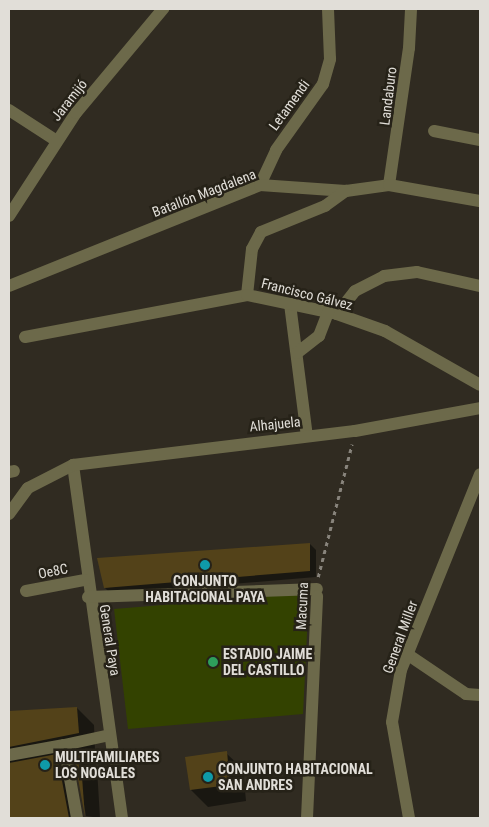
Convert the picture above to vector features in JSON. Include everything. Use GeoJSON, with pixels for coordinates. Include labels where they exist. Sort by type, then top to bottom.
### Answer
{"type":"FeatureCollection","features":[{"type":"Feature","properties":{"kind":"street","name":"Jaramijó"},"geometry":{"type":"LineString","coordinates":[[9,216],[57,141],[162,9]]}},
{"type":"Feature","properties":{"kind":"street","name":"Letamendi"},"geometry":{"type":"LineString","coordinates":[[260,185],[276,150],[323,84],[330,59],[328,9]]}},
{"type":"Feature","properties":{"kind":"street","name":"Landaburo"},"geometry":{"type":"LineString","coordinates":[[388,186],[410,48],[411,9]]}},
{"type":"Feature","properties":{"kind":"street"},"geometry":{"type":"LineString","coordinates":[[9,110],[57,141]]}},
{"type":"Feature","properties":{"kind":"street"},"geometry":{"type":"LineString","coordinates":[[434,131],[480,140]]}},
{"type":"Feature","properties":{"kind":"street","name":"Batallón Magdalena"},"geometry":{"type":"LineString","coordinates":[[9,286],[260,185],[346,190],[388,186],[480,201]]}},
{"type":"Feature","properties":{"kind":"street"},"geometry":{"type":"LineString","coordinates":[[247,295],[252,249],[261,232],[325,206],[346,190]]}},
{"type":"Feature","properties":{"kind":"street"},"geometry":{"type":"LineString","coordinates":[[296,353],[319,336],[333,313],[355,291],[384,276],[417,272],[480,286]]}},
{"type":"Feature","properties":{"kind":"street","name":"Francisco Gálvez"},"geometry":{"type":"LineString","coordinates":[[25,337],[247,295],[333,313],[385,331],[480,385]]}},
{"type":"Feature","properties":{"kind":"street"},"geometry":{"type":"LineString","coordinates":[[290,304],[307,436]]}},
{"type":"Feature","properties":{"kind":"street","name":"Alhajuela"},"geometry":{"type":"LineString","coordinates":[[73,465],[355,431],[480,408]]}},
{"type":"Feature","properties":{"kind":"street"},"geometry":{"type":"LineString","coordinates":[[9,514],[28,488],[73,465]]}},
{"type":"Feature","properties":{"kind":"street","name":"General Paya"},"geometry":{"type":"LineString","coordinates":[[73,465],[88,597],[122,818]]}},
{"type":"Feature","properties":{"kind":"street","name":"General Miller"},"geometry":{"type":"LineString","coordinates":[[409,818],[392,722],[407,654],[480,474]]}},
{"type":"Feature","properties":{"kind":"street","name":"Oe8C"},"geometry":{"type":"LineString","coordinates":[[26,591],[86,580]]}},
{"type":"Feature","properties":{"kind":"street"},"geometry":{"type":"LineString","coordinates":[[88,597],[317,592]]}},
{"type":"Feature","properties":{"kind":"street","name":"Macuma"},"geometry":{"type":"LineString","coordinates":[[307,818],[317,592]]}},
{"type":"Feature","properties":{"kind":"street"},"geometry":{"type":"LineString","coordinates":[[407,654],[466,694],[480,696]]}},
{"type":"Feature","properties":{"kind":"street"},"geometry":{"type":"LineString","coordinates":[[9,755],[110,735]]}},
{"type":"Feature","properties":{"kind":"street"},"geometry":{"type":"LineString","coordinates":[[64,745],[77,818]]}},
{"type":"Feature","properties":{"kind":"path","name":"Macuma"},"geometry":{"type":"LineString","coordinates":[[317,592],[355,431]]}},
{"type":"Feature","properties":{"kind":"green space","name":"ESTADIO JAIME DEL CASTILLO"},"geometry":{"type":"Polygon","coordinates":[[[309,593],[303,714],[128,729],[114,609],[309,593]]]}},
{"type":"Feature","properties":{"kind":"building","name":"CONJUNTO HABITACIONAL PAYA"},"geometry":{"type":"Polygon","coordinates":[[[310,543],[310,571],[104,588],[97,558],[310,543]]]}},
{"type":"Feature","properties":{"kind":"building"},"geometry":{"type":"Polygon","coordinates":[[[77,707],[79,733],[9,747],[9,711],[77,707]]]}},
{"type":"Feature","properties":{"kind":"building"},"geometry":{"type":"Polygon","coordinates":[[[80,750],[85,817],[73,751],[80,750]]]}},
{"type":"Feature","properties":{"kind":"building","name":"CONJUNTO HABITACIONAL SAN ANDRES"},"geometry":{"type":"Polygon","coordinates":[[[227,751],[230,785],[190,790],[185,757],[227,751]]]}},
{"type":"Feature","properties":{"kind":"building"},"geometry":{"type":"Polygon","coordinates":[[[57,754],[69,818],[9,818],[9,763],[57,754]]]}},
{"type":"Feature","properties":{"kind":"place","name":"CONJUNTO HABITACIONAL PAYA"},"geometry":{"type":"Point","coordinates":[205,565]}},
{"type":"Feature","properties":{"kind":"place","name":"ESTADIO JAIME DEL CASTILLO"},"geometry":{"type":"Point","coordinates":[213,662]}},
{"type":"Feature","properties":{"kind":"place","name":"MULTIFAMILIARES LOS NOGALES"},"geometry":{"type":"Point","coordinates":[45,765]}},
{"type":"Feature","properties":{"kind":"place","name":"CONJUNTO HABITACIONAL SAN ANDRES"},"geometry":{"type":"Point","coordinates":[208,777]}}]}
